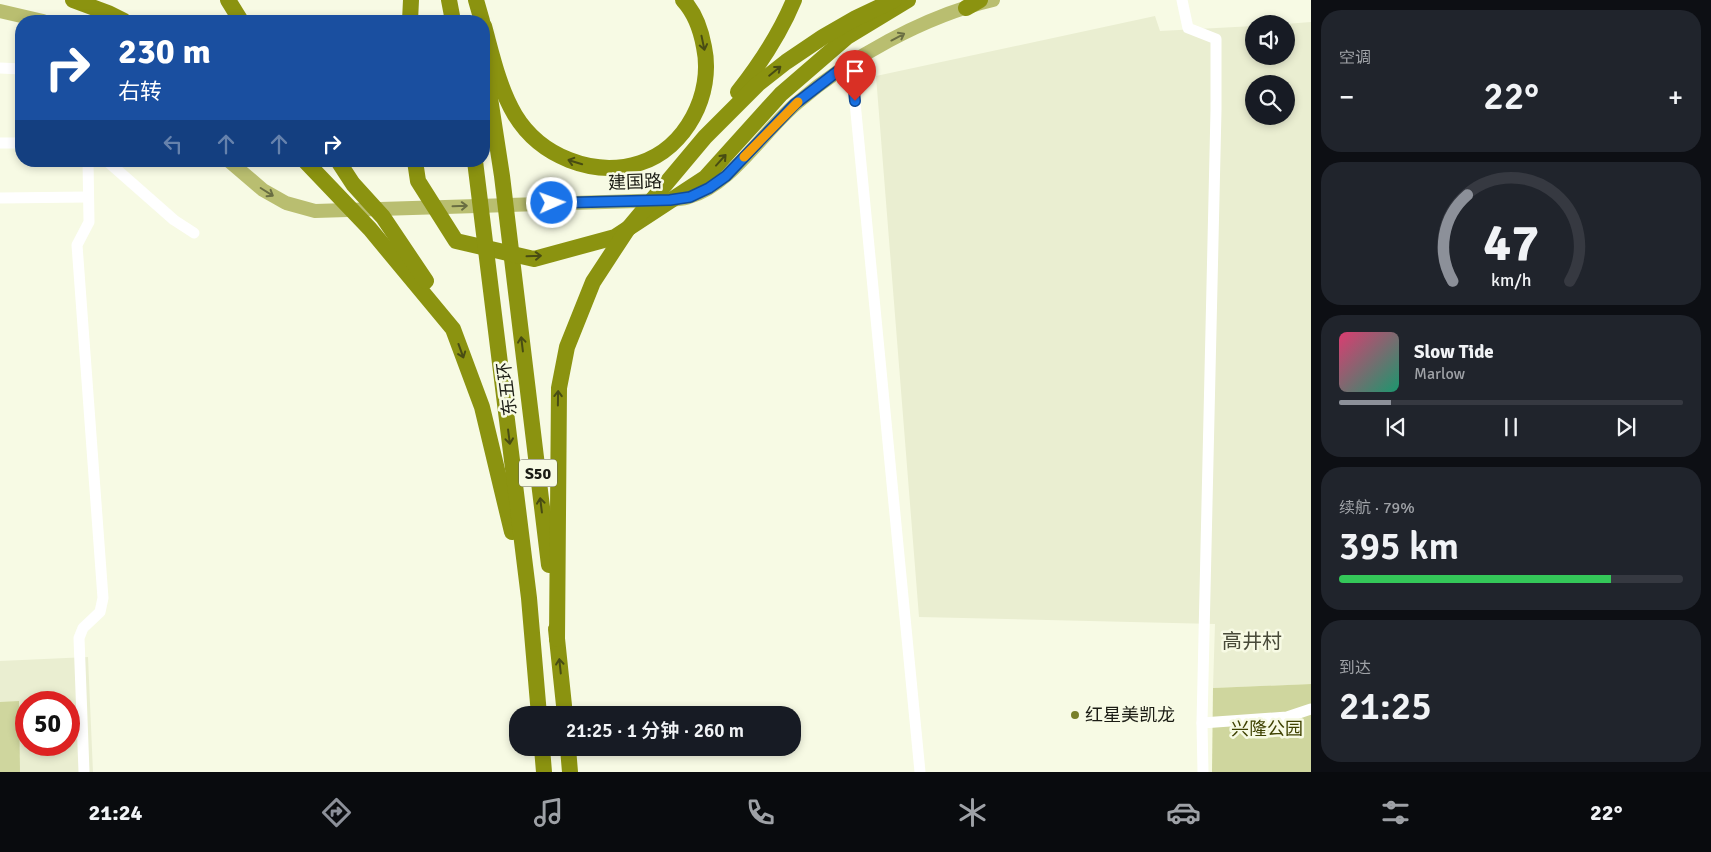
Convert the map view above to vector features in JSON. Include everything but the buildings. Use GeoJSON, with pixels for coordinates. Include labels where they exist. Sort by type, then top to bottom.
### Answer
{"type":"FeatureCollection","features":[{"type":"Feature","properties":{"kind":"highway"},"geometry":{"type":"LineString","coordinates":[[73,0],[112,15]]}},
{"type":"Feature","properties":{"kind":"highway"},"geometry":{"type":"LineString","coordinates":[[228,0],[237,15]]}},
{"type":"Feature","properties":{"kind":"highway"},"geometry":{"type":"LineString","coordinates":[[410,15],[411,0]]}},
{"type":"Feature","properties":{"kind":"highway"},"geometry":{"type":"LineString","coordinates":[[449,0],[452,15]]}},
{"type":"Feature","properties":{"kind":"highway"},"geometry":{"type":"LineString","coordinates":[[475,0],[477,15]]}},
{"type":"Feature","properties":{"kind":"highway"},"geometry":{"type":"LineString","coordinates":[[475,0],[480,15]]}},
{"type":"Feature","properties":{"kind":"highway"},"geometry":{"type":"LineString","coordinates":[[490,72],[515,116],[531,136],[549,151],[568,160],[592,167],[618,168],[641,163],[663,151],[680,136],[694,117],[702,98],[706,76],[706,54],[701,30],[690,7],[683,0]]}},
{"type":"Feature","properties":{"kind":"highway"},"geometry":{"type":"LineString","coordinates":[[557,639],[558,388],[567,347],[593,282],[627,230],[705,137],[761,63],[780,30],[794,0]]}},
{"type":"Feature","properties":{"kind":"highway"},"geometry":{"type":"LineString","coordinates":[[705,137],[758,84],[786,62],[856,18],[894,0]]}},
{"type":"Feature","properties":{"kind":"highway"},"geometry":{"type":"LineString","coordinates":[[416,167],[418,181],[456,241],[534,258],[615,237],[705,178],[781,94],[847,37],[908,0]]}},
{"type":"Feature","properties":{"kind":"highway","name":"东五环"},"geometry":{"type":"LineString","coordinates":[[490,78],[564,706]]}},
{"type":"Feature","properties":{"kind":"highway"},"geometry":{"type":"LineString","coordinates":[[311,167],[370,229],[453,328]]}},
{"type":"Feature","properties":{"kind":"highway"},"geometry":{"type":"LineString","coordinates":[[342,167],[353,184],[382,217],[424,278],[453,328],[482,407],[529,598]]}},
{"type":"Feature","properties":{"kind":"highway","name":"东五环"},"geometry":{"type":"LineString","coordinates":[[476,169],[529,598],[538,706]]}},
{"type":"Feature","properties":{"kind":"highway"},"geometry":{"type":"LineString","coordinates":[[543,756],[544,772]]}},
{"type":"Feature","properties":{"kind":"highway"},"geometry":{"type":"LineString","coordinates":[[569,756],[570,772]]}},
{"type":"Feature","properties":{"kind":"main road","name":"建国路"},"geometry":{"type":"LineString","coordinates":[[236,167],[263,190],[286,204],[315,211],[660,200],[690,197],[709,188],[726,176],[795,104],[851,61],[909,31],[973,4],[993,0]]}},
{"type":"Feature","properties":{"kind":"main road"},"geometry":{"type":"LineString","coordinates":[[0,11],[17,15]]}},
{"type":"Feature","properties":{"kind":"street"},"geometry":{"type":"LineString","coordinates":[[1182,0],[1188,28],[1216,39],[1202,772]]}},
{"type":"Feature","properties":{"kind":"street"},"geometry":{"type":"LineString","coordinates":[[851,61],[920,772]]}},
{"type":"Feature","properties":{"kind":"street"},"geometry":{"type":"LineString","coordinates":[[0,68],[15,69]]}},
{"type":"Feature","properties":{"kind":"street"},"geometry":{"type":"LineString","coordinates":[[0,143],[15,143]]}},
{"type":"Feature","properties":{"kind":"street"},"geometry":{"type":"LineString","coordinates":[[84,772],[79,638],[83,628],[100,612],[103,598],[77,245],[89,222],[88,167]]}},
{"type":"Feature","properties":{"kind":"street"},"geometry":{"type":"LineString","coordinates":[[114,167],[174,220],[194,233]]}},
{"type":"Feature","properties":{"kind":"street"},"geometry":{"type":"LineString","coordinates":[[0,198],[88,197]]}},
{"type":"Feature","properties":{"kind":"street"},"geometry":{"type":"LineString","coordinates":[[1202,723],[1287,717],[1311,709]]}},
{"type":"Feature","properties":{"kind":"shaded area"},"geometry":{"type":"Polygon","coordinates":[[[1155,16],[1160,31],[1245,26],[1245,65],[1295,65],[1295,23],[1311,22],[1311,684],[1213,688],[1215,624],[919,617],[876,76],[1155,16]]]}},
{"type":"Feature","properties":{"kind":"shaded area"},"geometry":{"type":"Polygon","coordinates":[[[88,657],[93,772],[0,772],[0,661],[88,657]]]}},
{"type":"Feature","properties":{"kind":"green space","name":"兴隆公园"},"geometry":{"type":"Polygon","coordinates":[[[1311,684],[1311,772],[1212,772],[1213,688],[1311,684]]]}},
{"type":"Feature","properties":{"kind":"green space"},"geometry":{"type":"Polygon","coordinates":[[[15,701],[15,756],[20,756],[20,772],[0,772],[0,702],[15,701]]]}},
{"type":"Feature","properties":{"kind":"slow traffic"},"geometry":{"type":"LineString","coordinates":[[744,157],[798,102]]}},
{"type":"Feature","properties":{"kind":"place","name":"红星美凯龙"},"geometry":{"type":"Point","coordinates":[1075,715]}},
{"type":"Feature","properties":{"kind":"district","name":"高井村"},"geometry":{"type":"Point","coordinates":[1252,641]}},
{"type":"Feature","properties":{"kind":"route"},"geometry":{"type":"LineString","coordinates":[[552,203],[670,200],[690,197],[709,188],[726,176],[795,104],[851,61],[855,101]]}}]}
